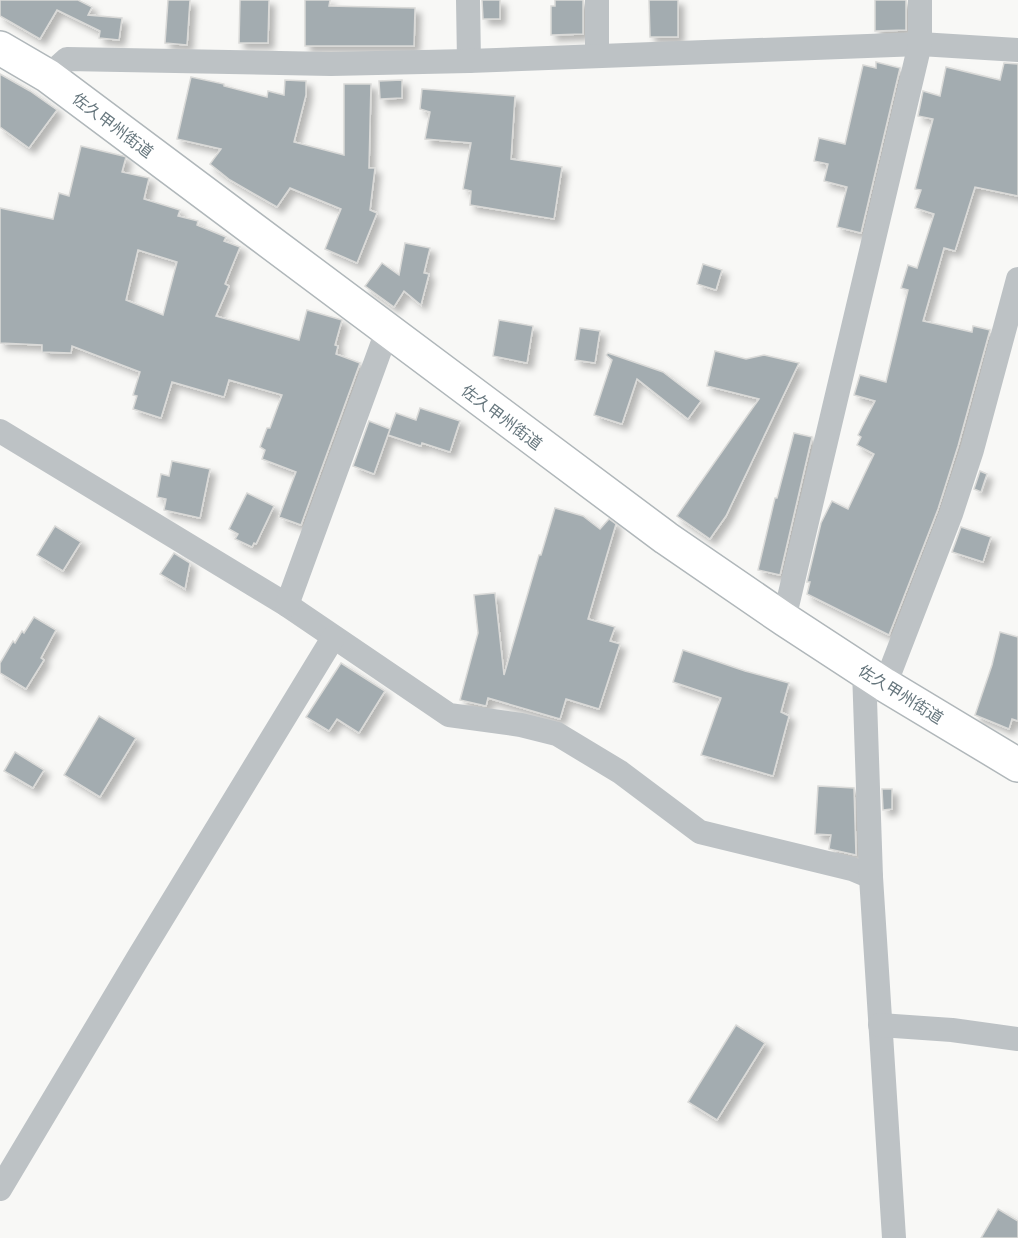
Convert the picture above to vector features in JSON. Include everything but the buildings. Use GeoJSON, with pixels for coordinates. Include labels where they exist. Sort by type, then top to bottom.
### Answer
{"type":"FeatureCollection","features":[{"type":"Feature","properties":{"kind":"street"},"geometry":{"type":"LineString","coordinates":[[468,0],[469,61]]}},
{"type":"Feature","properties":{"kind":"street"},"geometry":{"type":"LineString","coordinates":[[597,0],[597,55]]}},
{"type":"Feature","properties":{"kind":"street"},"geometry":{"type":"LineString","coordinates":[[784,620],[920,44],[920,0]]}},
{"type":"Feature","properties":{"kind":"street"},"geometry":{"type":"LineString","coordinates":[[48,76],[67,59],[332,64],[920,44],[1018,50]]}},
{"type":"Feature","properties":{"kind":"street","name":"佐久甲州街道"},"geometry":{"type":"LineString","coordinates":[[0,48],[48,76],[666,538],[784,620],[874,678],[1018,765]]}},
{"type":"Feature","properties":{"kind":"street"},"geometry":{"type":"LineString","coordinates":[[894,1238],[871,877],[874,678],[951,514],[972,450],[1018,279]]}},
{"type":"Feature","properties":{"kind":"street"},"geometry":{"type":"LineString","coordinates":[[287,605],[387,331]]}},
{"type":"Feature","properties":{"kind":"street"},"geometry":{"type":"LineString","coordinates":[[0,431],[287,605],[449,715],[521,725],[556,734],[620,772],[700,832],[852,869],[871,877]]}},
{"type":"Feature","properties":{"kind":"street"},"geometry":{"type":"LineString","coordinates":[[0,1189],[333,638]]}},
{"type":"Feature","properties":{"kind":"street"},"geometry":{"type":"LineString","coordinates":[[880,1024],[952,1030],[1018,1039]]}}]}
